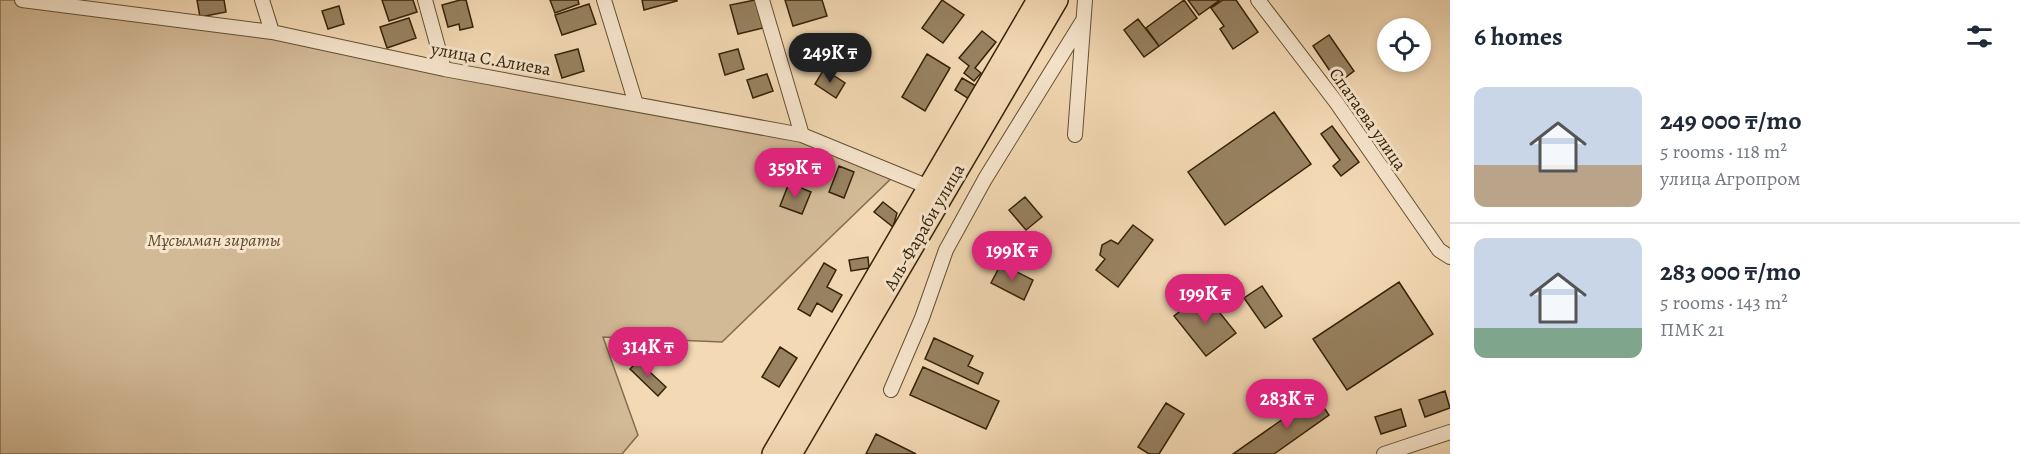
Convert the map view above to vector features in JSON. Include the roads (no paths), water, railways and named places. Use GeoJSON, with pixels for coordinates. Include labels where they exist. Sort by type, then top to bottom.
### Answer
{"type":"FeatureCollection","features":[{"type":"Feature","properties":{"kind":"main road","name":"Аль-Фараби улица"},"geometry":{"type":"LineString","coordinates":[[791,454],[1038,0]]}},
{"type":"Feature","properties":{"kind":"main road","name":"Аль-Фараби улица"},"geometry":{"type":"LineString","coordinates":[[773,454],[935,190],[1057,0]]}},
{"type":"Feature","properties":{"kind":"street","name":"улица С.Алиева"},"geometry":{"type":"LineString","coordinates":[[22,0],[272,33],[444,69],[802,135],[935,190]]}},
{"type":"Feature","properties":{"kind":"street"},"geometry":{"type":"LineString","coordinates":[[262,0],[272,33]]}},
{"type":"Feature","properties":{"kind":"street"},"geometry":{"type":"LineString","coordinates":[[425,0],[444,69]]}},
{"type":"Feature","properties":{"kind":"street"},"geometry":{"type":"LineString","coordinates":[[604,0],[636,104]]}},
{"type":"Feature","properties":{"kind":"street"},"geometry":{"type":"LineString","coordinates":[[762,0],[802,135]]}},
{"type":"Feature","properties":{"kind":"street"},"geometry":{"type":"LineString","coordinates":[[1075,135],[1084,0]]}},
{"type":"Feature","properties":{"kind":"street","name":"Спатаева улица"},"geometry":{"type":"LineString","coordinates":[[1258,0],[1335,102],[1438,250],[1450,257]]}},
{"type":"Feature","properties":{"kind":"street"},"geometry":{"type":"LineString","coordinates":[[891,390],[922,318],[946,250],[985,180],[1082,22]]}},
{"type":"Feature","properties":{"kind":"street"},"geometry":{"type":"LineString","coordinates":[[1384,454],[1450,432]]}},
{"type":"Feature","properties":{"kind":"park label","name":"Мұсылман зираты"},"geometry":{"type":"Point","coordinates":[214,240]}}]}
